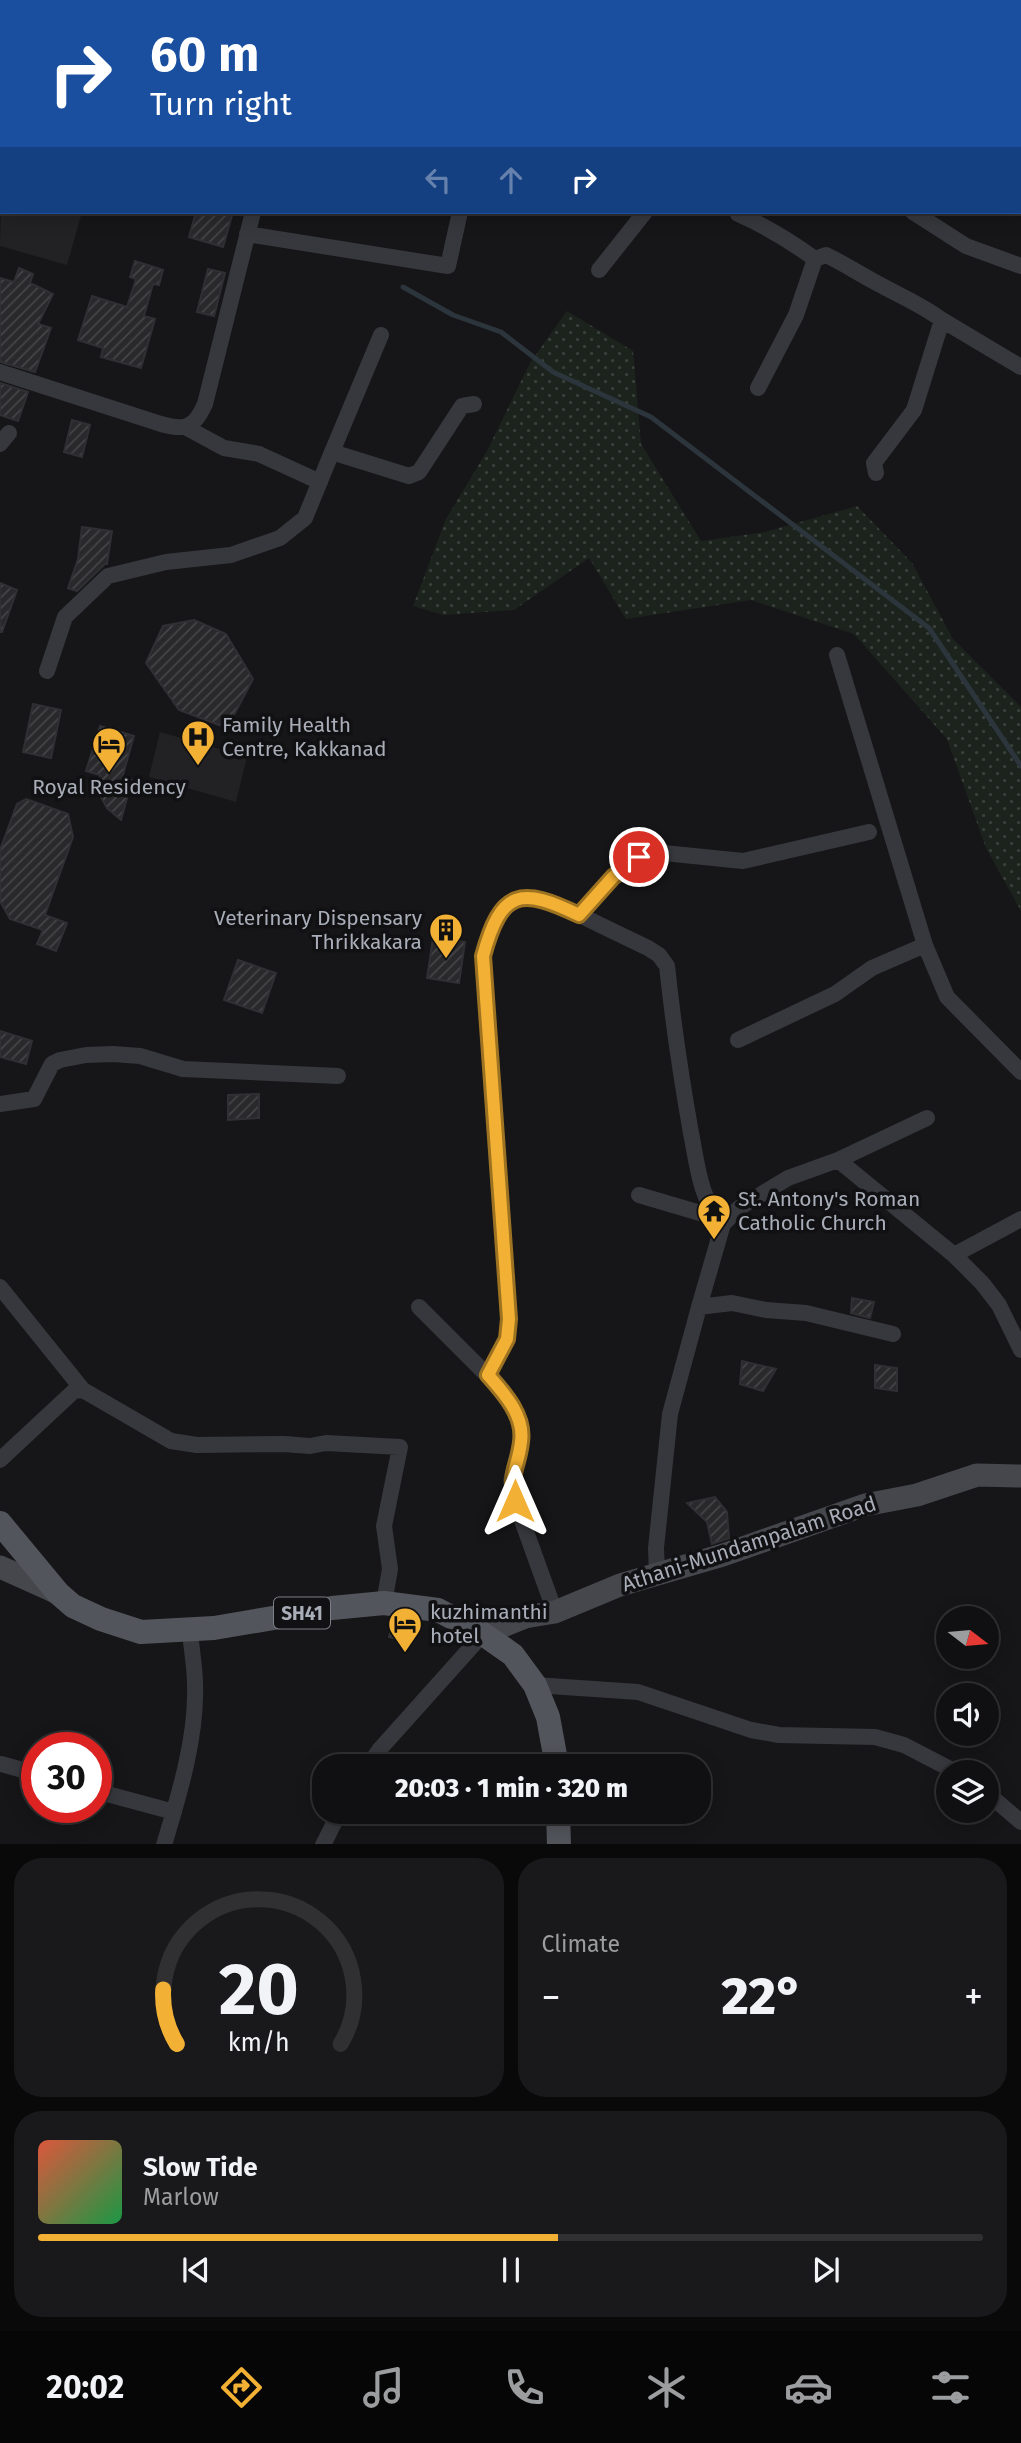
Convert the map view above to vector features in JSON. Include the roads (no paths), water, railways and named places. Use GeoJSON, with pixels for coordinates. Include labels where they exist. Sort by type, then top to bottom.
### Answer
{"type":"FeatureCollection","features":[{"type":"Feature","properties":{"kind":"main road","name":"SH41"},"geometry":{"type":"LineString","coordinates":[[0,1523],[58,1593],[74,1606],[101,1619],[141,1632],[214,1628],[332,1608],[384,1603],[438,1610],[483,1634],[513,1655],[535,1685],[548,1717],[555,1754]]}},
{"type":"Feature","properties":{"kind":"main road"},"geometry":{"type":"LineString","coordinates":[[558,1824],[559,1844]]}},
{"type":"Feature","properties":{"kind":"street"},"geometry":{"type":"LineString","coordinates":[[187,428],[205,404],[252,214]]}},
{"type":"Feature","properties":{"kind":"street"},"geometry":{"type":"LineString","coordinates":[[247,234],[448,266],[460,214]]}},
{"type":"Feature","properties":{"kind":"street"},"geometry":{"type":"LineString","coordinates":[[599,270],[643,214]]}},
{"type":"Feature","properties":{"kind":"street"},"geometry":{"type":"LineString","coordinates":[[738,214],[762,224],[815,259]]}},
{"type":"Feature","properties":{"kind":"street"},"geometry":{"type":"LineString","coordinates":[[916,214],[966,246],[1021,267]]}},
{"type":"Feature","properties":{"kind":"street"},"geometry":{"type":"LineString","coordinates":[[815,259],[826,255],[844,263],[875,282],[923,305],[943,320],[1021,366]]}},
{"type":"Feature","properties":{"kind":"street"},"geometry":{"type":"LineString","coordinates":[[758,388],[796,315],[815,259]]}},
{"type":"Feature","properties":{"kind":"street"},"geometry":{"type":"LineString","coordinates":[[876,473],[874,463],[914,410],[943,320]]}},
{"type":"Feature","properties":{"kind":"street"},"geometry":{"type":"LineString","coordinates":[[47,671],[65,617],[108,576],[166,562],[230,555],[280,538],[305,518],[381,335]]}},
{"type":"Feature","properties":{"kind":"street"},"geometry":{"type":"LineString","coordinates":[[0,373],[161,424],[178,429],[187,428],[224,448],[259,454],[320,482]]}},
{"type":"Feature","properties":{"kind":"street"},"geometry":{"type":"LineString","coordinates":[[332,452],[408,476],[419,472],[462,406],[474,404]]}},
{"type":"Feature","properties":{"kind":"street"},"geometry":{"type":"LineString","coordinates":[[837,655],[925,945],[947,997],[1021,1072]]}},
{"type":"Feature","properties":{"kind":"street"},"geometry":{"type":"LineString","coordinates":[[579,915],[613,877],[639,857],[654,852],[743,861],[869,832]]}},
{"type":"Feature","properties":{"kind":"street"},"geometry":{"type":"LineString","coordinates":[[488,1375],[507,1339],[509,1319],[483,956],[497,917],[511,902],[523,897],[549,901],[648,948],[659,955],[667,966],[679,1069],[704,1194],[720,1221]]}},
{"type":"Feature","properties":{"kind":"street"},"geometry":{"type":"LineString","coordinates":[[738,1040],[835,994],[872,968],[925,945]]}},
{"type":"Feature","properties":{"kind":"street"},"geometry":{"type":"LineString","coordinates":[[0,1104],[34,1098],[52,1064],[86,1055],[140,1056],[183,1069],[338,1076]]}},
{"type":"Feature","properties":{"kind":"street"},"geometry":{"type":"LineString","coordinates":[[657,1574],[656,1548],[670,1414],[720,1221],[764,1190],[788,1178],[838,1160],[927,1118]]}},
{"type":"Feature","properties":{"kind":"street"},"geometry":{"type":"LineString","coordinates":[[838,1160],[954,1255],[982,1283],[999,1305],[1021,1350]]}},
{"type":"Feature","properties":{"kind":"street"},"geometry":{"type":"LineString","coordinates":[[639,1195],[720,1221]]}},
{"type":"Feature","properties":{"kind":"street"},"geometry":{"type":"LineString","coordinates":[[954,1255],[1021,1219]]}},
{"type":"Feature","properties":{"kind":"street"},"geometry":{"type":"LineString","coordinates":[[0,1287],[83,1390],[171,1441],[197,1446],[310,1446],[326,1443],[400,1447],[384,1526],[390,1569],[384,1603]]}},
{"type":"Feature","properties":{"kind":"street"},"geometry":{"type":"LineString","coordinates":[[699,1307],[732,1303],[766,1310],[806,1313],[893,1334]]}},
{"type":"Feature","properties":{"kind":"street"},"geometry":{"type":"LineString","coordinates":[[419,1307],[504,1392],[520,1422],[522,1441],[511,1481],[515,1501],[555,1612]]}},
{"type":"Feature","properties":{"kind":"street"},"geometry":{"type":"LineString","coordinates":[[0,1460],[74,1391],[83,1390]]}},
{"type":"Feature","properties":{"kind":"street","name":"Athani-Mundampalam Road"},"geometry":{"type":"LineString","coordinates":[[483,1634],[525,1617],[555,1612],[620,1585],[723,1555],[865,1504],[917,1495],[977,1475],[1021,1476]]}},
{"type":"Feature","properties":{"kind":"street"},"geometry":{"type":"LineString","coordinates":[[0,1567],[58,1593]]}},
{"type":"Feature","properties":{"kind":"street"},"geometry":{"type":"LineString","coordinates":[[164,1844],[180,1792],[190,1737],[195,1686],[190,1630]]}},
{"type":"Feature","properties":{"kind":"street"},"geometry":{"type":"LineString","coordinates":[[376,1754],[483,1634]]}},
{"type":"Feature","properties":{"kind":"street"},"geometry":{"type":"LineString","coordinates":[[535,1685],[638,1692],[751,1730],[779,1735],[875,1737],[891,1740],[936,1762]]}},
{"type":"Feature","properties":{"kind":"street"},"geometry":{"type":"LineString","coordinates":[[1,1764],[21,1770]]}},
{"type":"Feature","properties":{"kind":"street"},"geometry":{"type":"LineString","coordinates":[[112,1795],[174,1812]]}},
{"type":"Feature","properties":{"kind":"street"},"geometry":{"type":"LineString","coordinates":[[999,1803],[1021,1822]]}},
{"type":"Feature","properties":{"kind":"street"},"geometry":{"type":"LineString","coordinates":[[323,1844],[333,1824]]}},
{"type":"Feature","properties":{"kind":"waterway"},"geometry":{"type":"LineString","coordinates":[[403,287],[453,315],[501,332],[553,372],[651,417],[929,628],[1021,766]]}},
{"type":"Feature","properties":{"kind":"place","name":"Family Health Centre, Kakkanad"},"geometry":{"type":"Point","coordinates":[198,767]}},
{"type":"Feature","properties":{"kind":"place","name":"Royal Residency"},"geometry":{"type":"Point","coordinates":[109,774]}},
{"type":"Feature","properties":{"kind":"place","name":"Veterinary Dispensary Thrikkakara"},"geometry":{"type":"Point","coordinates":[446,960]}},
{"type":"Feature","properties":{"kind":"place","name":"St. Antony's Roman Catholic Church"},"geometry":{"type":"Point","coordinates":[714,1241]}},
{"type":"Feature","properties":{"kind":"place","name":"kuzhimanthi hotel"},"geometry":{"type":"Point","coordinates":[405,1654]}}]}
